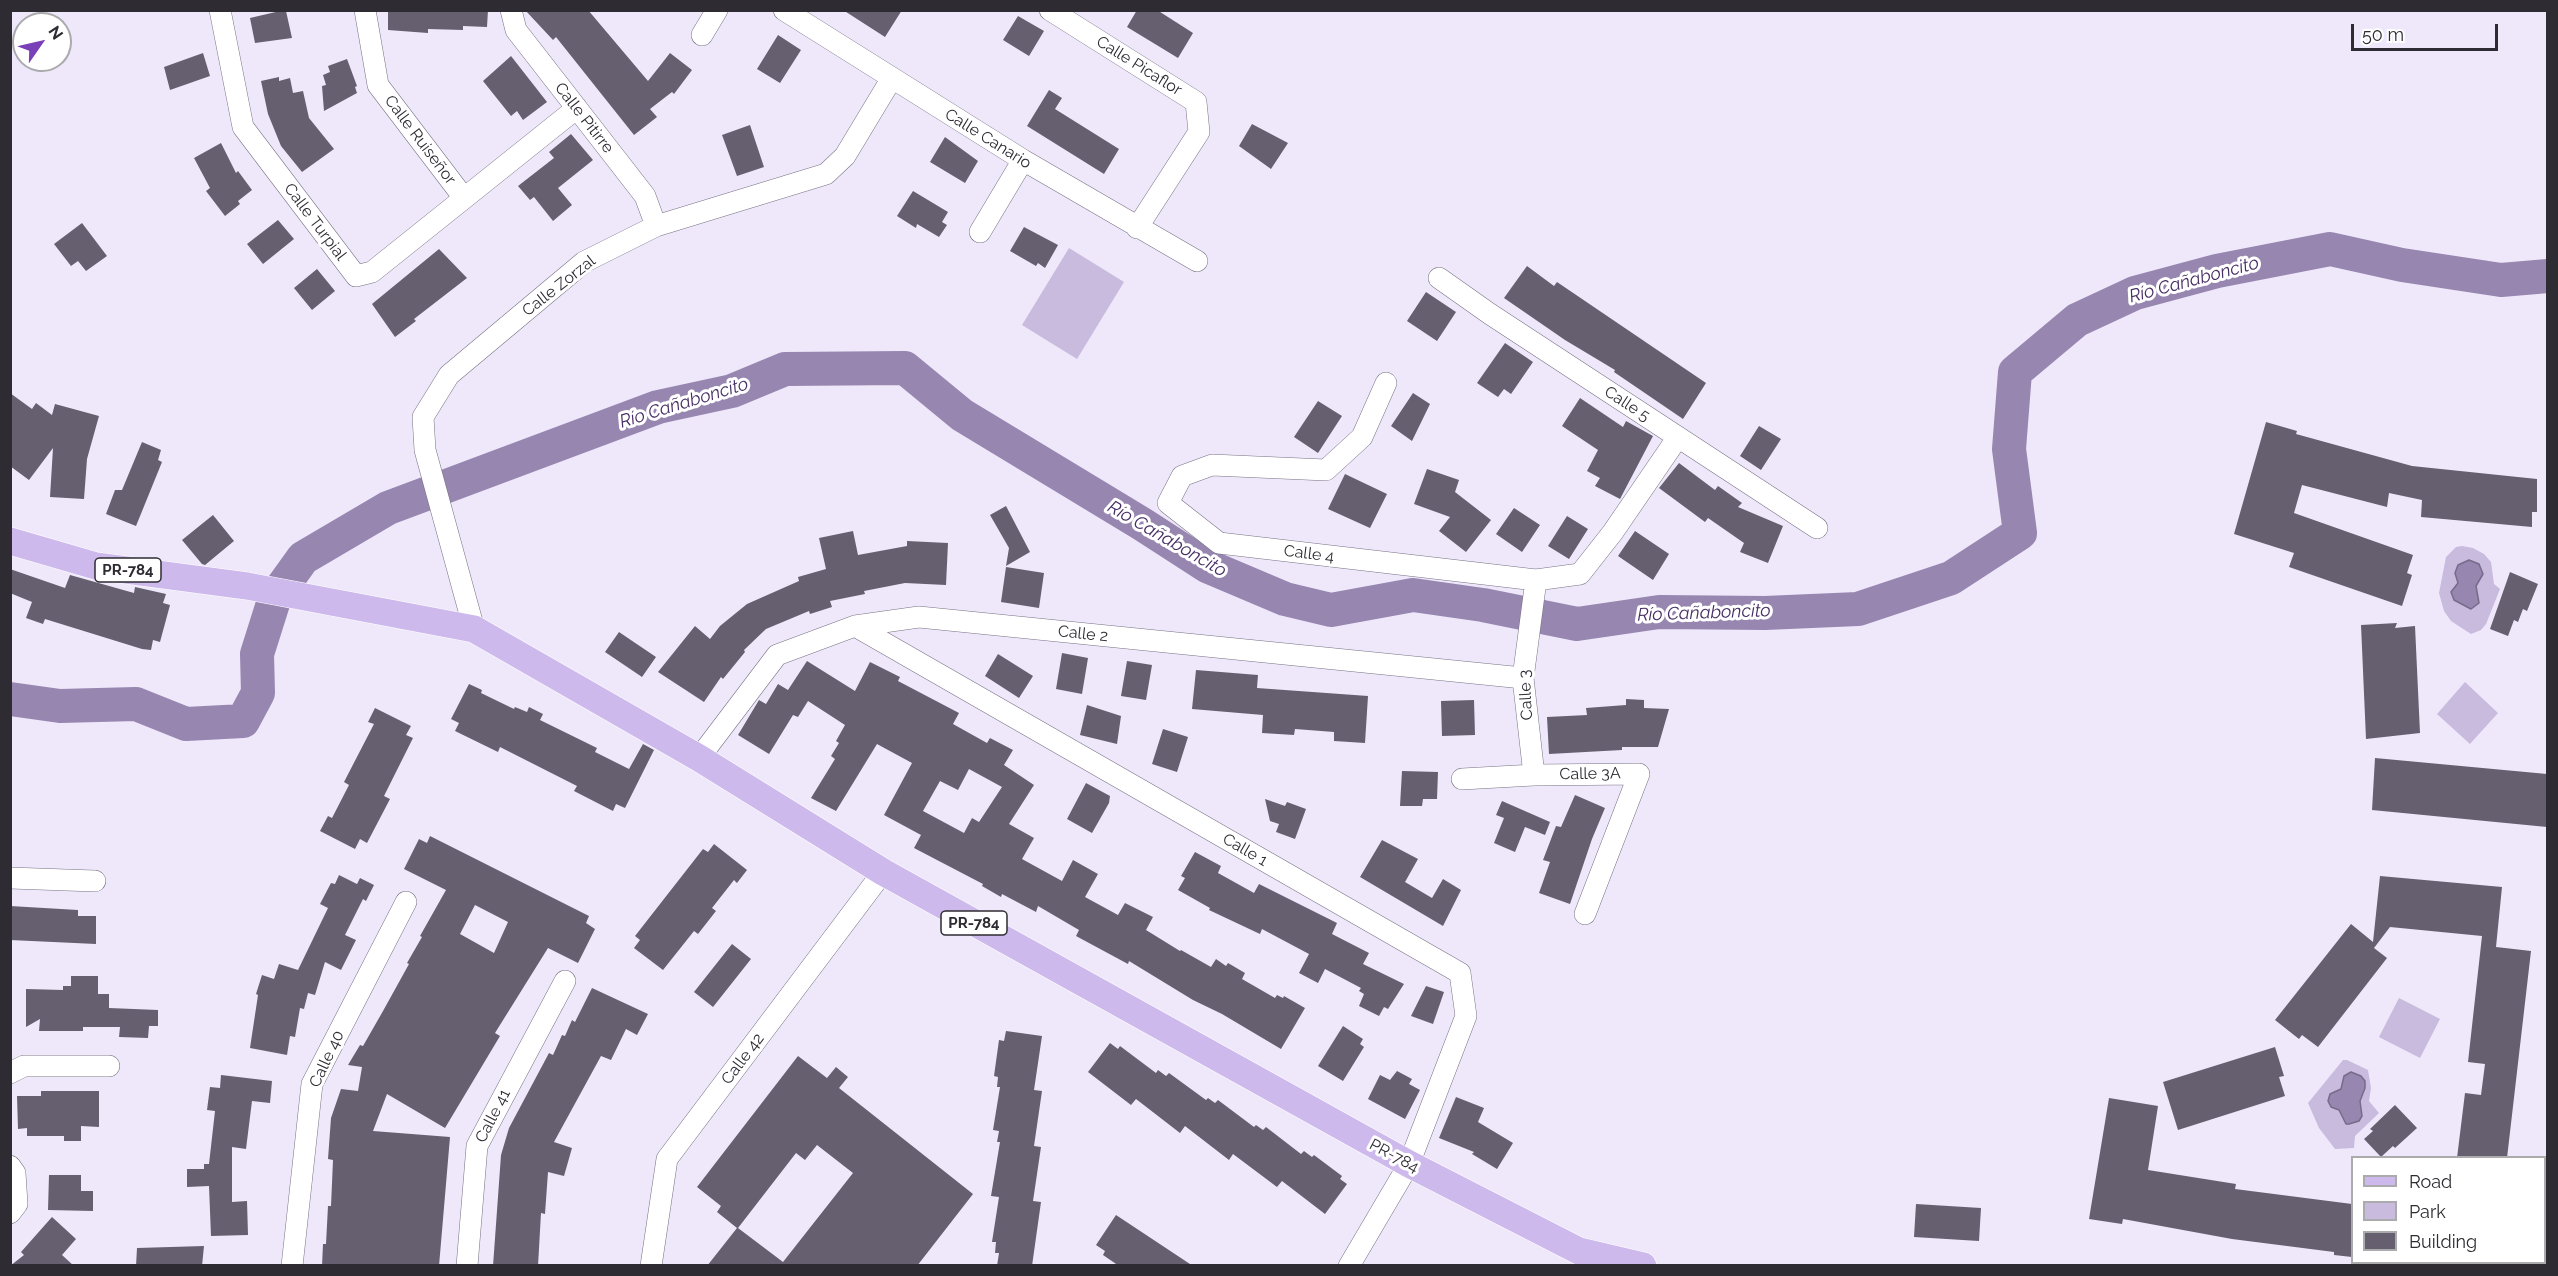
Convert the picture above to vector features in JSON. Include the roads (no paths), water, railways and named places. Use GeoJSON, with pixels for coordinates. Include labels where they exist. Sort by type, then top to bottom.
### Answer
{"type":"FeatureCollection","features":[{"type":"Feature","properties":{"kind":"main road","name":"PR-784"},"geometry":{"type":"LineString","coordinates":[[10,541],[96,566],[248,586],[474,629],[699,758],[883,872],[1409,1164],[1579,1251],[1643,1266]]}},
{"type":"Feature","properties":{"kind":"street","name":"Calle Turpial"},"geometry":{"type":"LineString","coordinates":[[220,10],[243,127],[356,276],[372,272],[577,108]]}},
{"type":"Feature","properties":{"kind":"street","name":"Calle Ruiseñor"},"geometry":{"type":"LineString","coordinates":[[365,10],[378,85],[464,198]]}},
{"type":"Feature","properties":{"kind":"street","name":"Calle Pitirre"},"geometry":{"type":"LineString","coordinates":[[511,10],[516,30],[645,196],[656,226]]}},
{"type":"Feature","properties":{"kind":"street"},"geometry":{"type":"LineString","coordinates":[[702,35],[717,10]]}},
{"type":"Feature","properties":{"kind":"street","name":"Calle Canario"},"geometry":{"type":"LineString","coordinates":[[784,10],[1023,160],[1197,261]]}},
{"type":"Feature","properties":{"kind":"street","name":"Calle Picaflor"},"geometry":{"type":"LineString","coordinates":[[1050,10],[1196,102],[1199,132],[1137,228]]}},
{"type":"Feature","properties":{"kind":"street","name":"Calle Zorzal"},"geometry":{"type":"LineString","coordinates":[[474,629],[425,450],[423,417],[449,375],[584,262],[656,226],[826,174],[845,156],[892,78]]}},
{"type":"Feature","properties":{"kind":"street"},"geometry":{"type":"LineString","coordinates":[[980,232],[1023,160]]}},
{"type":"Feature","properties":{"kind":"street","name":"Calle 5"},"geometry":{"type":"LineString","coordinates":[[1439,278],[1817,528]]}},
{"type":"Feature","properties":{"kind":"street","name":"Calle 4"},"geometry":{"type":"LineString","coordinates":[[1386,383],[1362,437],[1326,470],[1212,465],[1182,476],[1167,503],[1219,543],[1536,580],[1580,574],[1613,532],[1678,437]]}},
{"type":"Feature","properties":{"kind":"street","name":"Calle 3"},"geometry":{"type":"LineString","coordinates":[[1534,775],[1523,678],[1536,580]]}},
{"type":"Feature","properties":{"kind":"street","name":"Calle 2"},"geometry":{"type":"LineString","coordinates":[[699,758],[777,655],[855,626],[919,617],[1523,678]]}},
{"type":"Feature","properties":{"kind":"street","name":"Calle 1"},"geometry":{"type":"LineString","coordinates":[[855,626],[1460,973],[1466,1017],[1409,1164]]}},
{"type":"Feature","properties":{"kind":"street","name":"Calle 3A"},"geometry":{"type":"LineString","coordinates":[[1462,779],[1534,775],[1639,774],[1585,914]]}},
{"type":"Feature","properties":{"kind":"street","name":"Calle 42"},"geometry":{"type":"LineString","coordinates":[[651,1266],[667,1159],[883,872]]}},
{"type":"Feature","properties":{"kind":"street"},"geometry":{"type":"LineString","coordinates":[[10,878],[95,881]]}},
{"type":"Feature","properties":{"kind":"street","name":"Calle 40"},"geometry":{"type":"LineString","coordinates":[[292,1266],[312,1084],[406,902]]}},
{"type":"Feature","properties":{"kind":"street","name":"Calle 41"},"geometry":{"type":"LineString","coordinates":[[467,1266],[477,1146],[566,981]]}},
{"type":"Feature","properties":{"kind":"street"},"geometry":{"type":"LineString","coordinates":[[10,1073],[24,1066],[109,1066]]}},
{"type":"Feature","properties":{"kind":"street"},"geometry":{"type":"LineString","coordinates":[[1349,1266],[1409,1164]]}},
{"type":"Feature","properties":{"kind":"street"},"geometry":{"type":"LineString","coordinates":[[10,1166],[15,1173],[17,1203],[10,1213]]}},
{"type":"Feature","properties":{"kind":"waterway","name":"Río Cañaboncito"},"geometry":{"type":"LineString","coordinates":[[10,699],[60,706],[136,704],[186,724],[243,721],[258,693],[257,654],[275,597],[303,558],[388,508],[658,407],[732,391],[785,369],[905,368],[962,415],[1207,566],[1285,599],[1331,610],[1413,595],[1483,605],[1577,624],[1659,612],[1765,613],[1858,609],[1951,578],[2020,533],[2009,449],[2015,372],[2077,320],[2135,293],[2217,271],[2330,249],[2402,265],[2501,280],[2548,276]]}}]}
